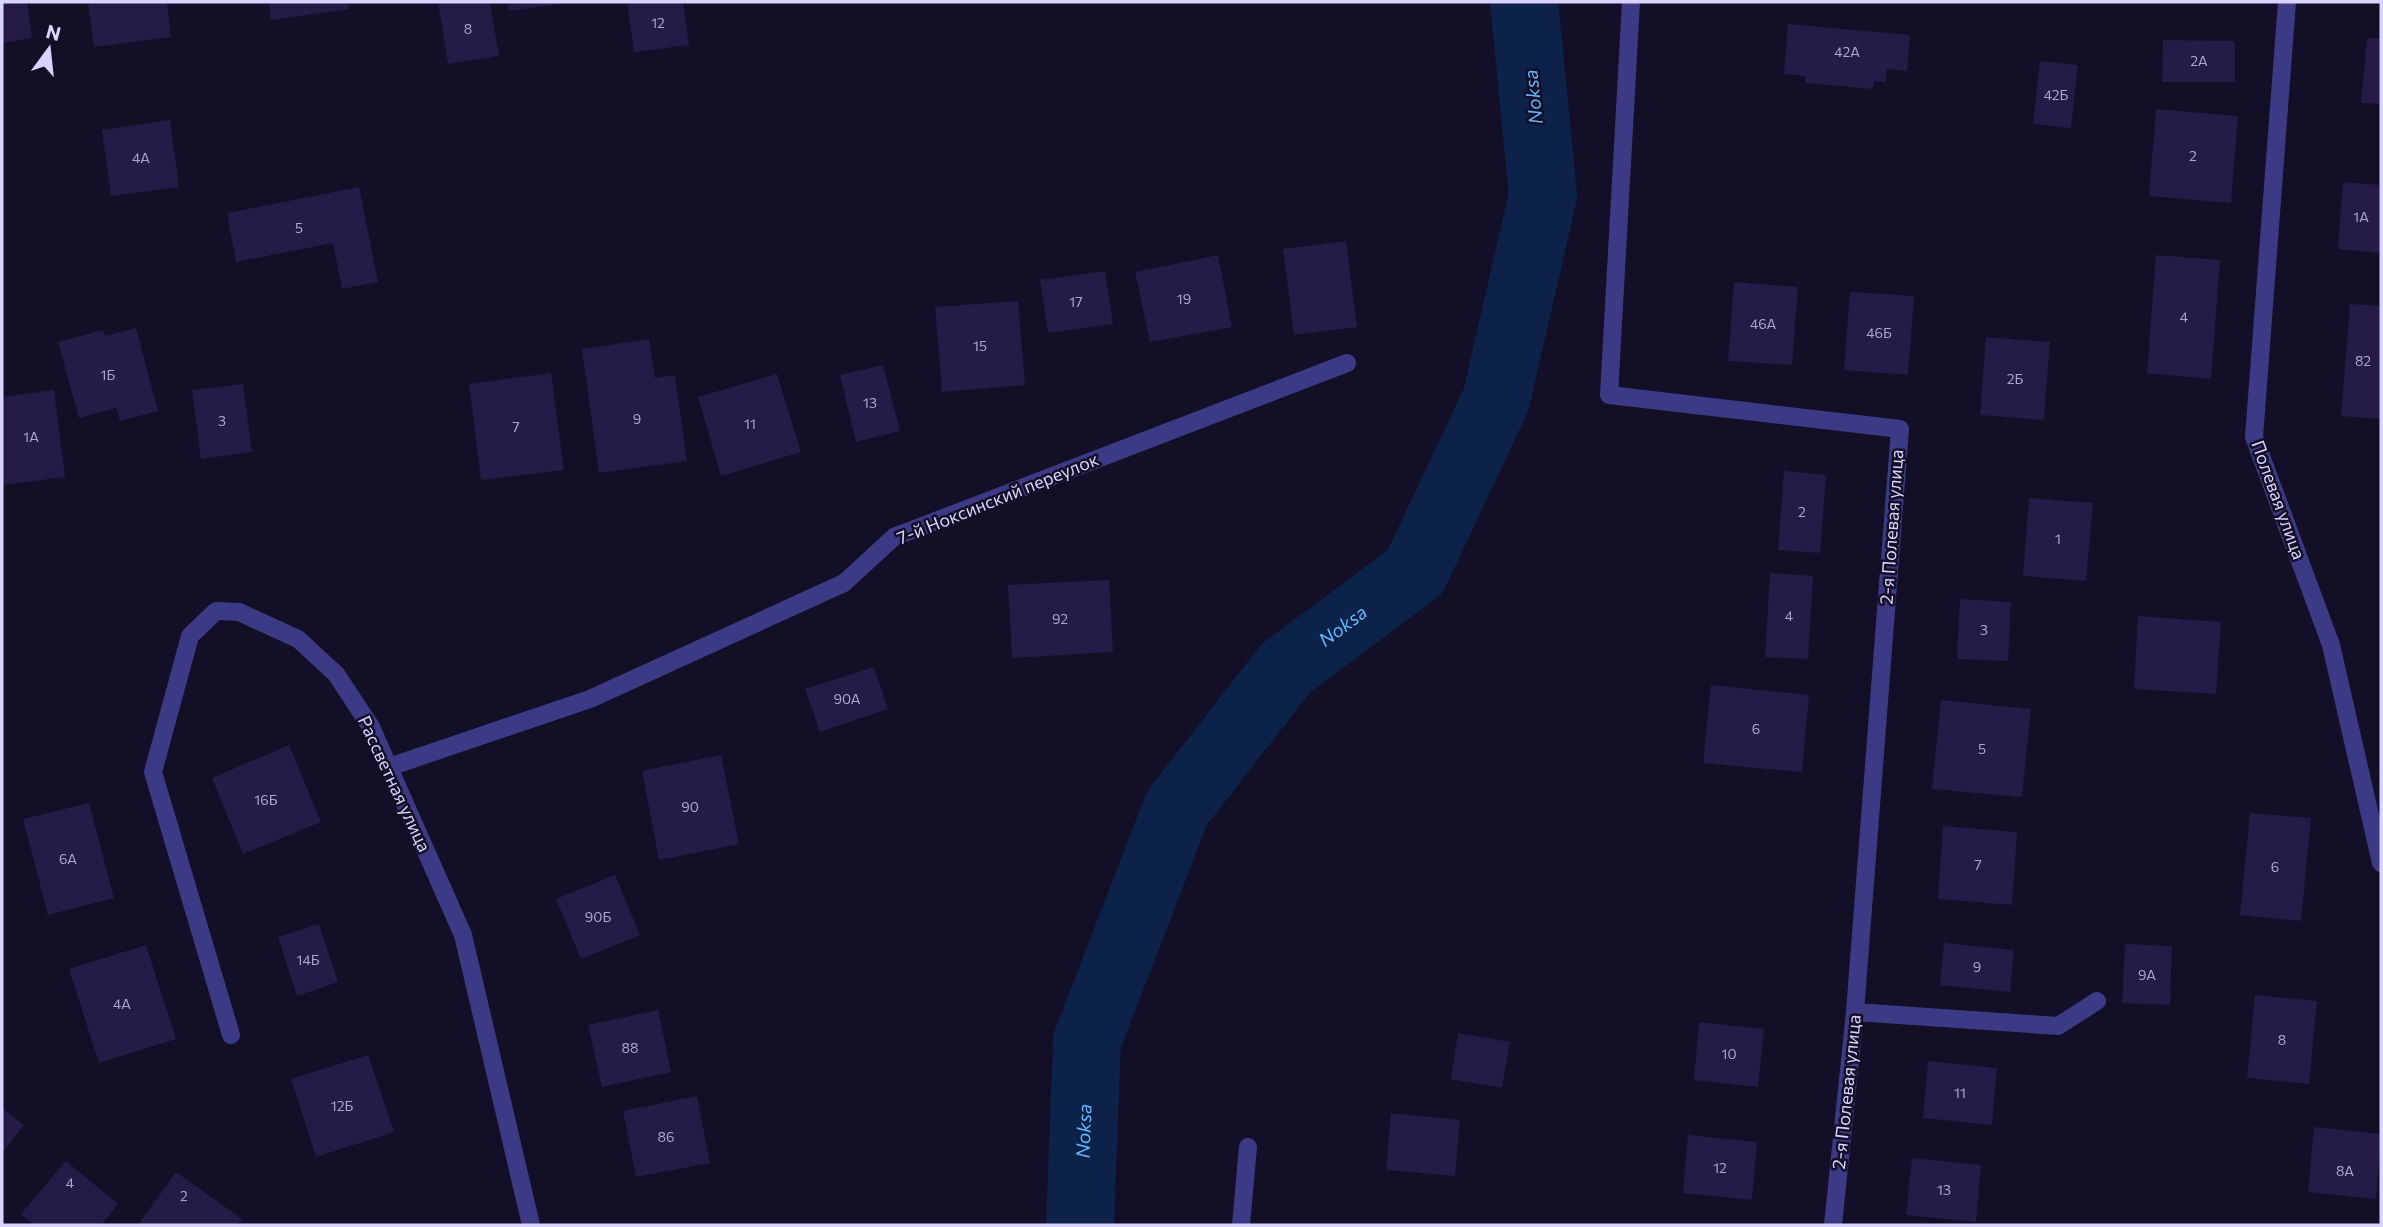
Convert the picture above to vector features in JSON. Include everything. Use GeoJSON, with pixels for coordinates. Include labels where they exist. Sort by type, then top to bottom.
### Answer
{"type":"FeatureCollection","features":[{"type":"Feature","properties":{"kind":"street","name":"2-я Полевая улица"},"geometry":{"type":"LineString","coordinates":[[1631,2],[1609,395],[1900,429],[1855,1012],[1833,1225]]}},
{"type":"Feature","properties":{"kind":"street","name":"Полевая улица"},"geometry":{"type":"LineString","coordinates":[[2287,2],[2254,437],[2332,645],[2381,863]]}},
{"type":"Feature","properties":{"kind":"street","name":"7-й Ноксинский переулок"},"geometry":{"type":"LineString","coordinates":[[389,767],[590,699],[844,583],[894,537],[1347,363]]}},
{"type":"Feature","properties":{"kind":"street","name":"Рассветная улица"},"geometry":{"type":"LineString","coordinates":[[231,1035],[153,772],[190,636],[216,611],[239,611],[298,639],[337,674],[371,727],[463,935],[531,1225]]}},
{"type":"Feature","properties":{"kind":"street"},"geometry":{"type":"LineString","coordinates":[[1855,1012],[2058,1026],[2097,1002]]}},
{"type":"Feature","properties":{"kind":"street"},"geometry":{"type":"LineString","coordinates":[[1241,1225],[1248,1147]]}},
{"type":"Feature","properties":{"kind":"building"},"geometry":{"type":"Polygon","coordinates":[[[2,2],[27,2],[32,38],[2,43],[2,2]]]}},
{"type":"Feature","properties":{"kind":"building"},"geometry":{"type":"Polygon","coordinates":[[[88,2],[167,2],[171,37],[94,47],[88,2]]]}},
{"type":"Feature","properties":{"kind":"building"},"geometry":{"type":"Polygon","coordinates":[[[269,2],[348,2],[349,9],[271,20],[269,2]]]}},
{"type":"Feature","properties":{"kind":"building"},"geometry":{"type":"Polygon","coordinates":[[[438,2],[490,2],[499,56],[448,64],[438,2]]]}},
{"type":"Feature","properties":{"kind":"building"},"geometry":{"type":"Polygon","coordinates":[[[508,2],[567,2],[568,3],[509,11],[508,2]]]}},
{"type":"Feature","properties":{"kind":"building"},"geometry":{"type":"Polygon","coordinates":[[[627,2],[683,2],[689,45],[634,52],[627,2]]]}},
{"type":"Feature","properties":{"kind":"building"},"geometry":{"type":"Polygon","coordinates":[[[1788,24],[1910,35],[1907,71],[1887,69],[1886,82],[1874,81],[1873,89],[1805,83],[1805,76],[1784,74],[1788,24]]]}},
{"type":"Feature","properties":{"kind":"building"},"geometry":{"type":"Polygon","coordinates":[[[2367,38],[2381,39],[2381,104],[2361,103],[2367,38]]]}},
{"type":"Feature","properties":{"kind":"building"},"geometry":{"type":"Polygon","coordinates":[[[2163,40],[2235,41],[2235,82],[2162,82],[2163,40]]]}},
{"type":"Feature","properties":{"kind":"building"},"geometry":{"type":"Polygon","coordinates":[[[2040,61],[2078,65],[2071,128],[2033,124],[2040,61]]]}},
{"type":"Feature","properties":{"kind":"building"},"geometry":{"type":"Polygon","coordinates":[[[2156,109],[2238,116],[2231,203],[2149,196],[2156,109]]]}},
{"type":"Feature","properties":{"kind":"building"},"geometry":{"type":"Polygon","coordinates":[[[170,120],[179,187],[111,196],[102,130],[170,120]]]}},
{"type":"Feature","properties":{"kind":"building"},"geometry":{"type":"Polygon","coordinates":[[[2343,182],[2381,185],[2381,253],[2338,249],[2343,182]]]}},
{"type":"Feature","properties":{"kind":"building"},"geometry":{"type":"Polygon","coordinates":[[[359,187],[378,282],[342,289],[333,243],[236,262],[227,213],[359,187]]]}},
{"type":"Feature","properties":{"kind":"building"},"geometry":{"type":"Polygon","coordinates":[[[1346,241],[1357,327],[1294,335],[1283,249],[1346,241]]]}},
{"type":"Feature","properties":{"kind":"building"},"geometry":{"type":"Polygon","coordinates":[[[1218,255],[1232,327],[1150,342],[1135,272],[1218,255]]]}},
{"type":"Feature","properties":{"kind":"building"},"geometry":{"type":"Polygon","coordinates":[[[2156,255],[2220,260],[2211,379],[2147,373],[2156,255]]]}},
{"type":"Feature","properties":{"kind":"building"},"geometry":{"type":"Polygon","coordinates":[[[1105,271],[1113,324],[1048,333],[1040,280],[1105,271]]]}},
{"type":"Feature","properties":{"kind":"building"},"geometry":{"type":"Polygon","coordinates":[[[1734,282],[1798,287],[1792,365],[1728,361],[1734,282]]]}},
{"type":"Feature","properties":{"kind":"building"},"geometry":{"type":"Polygon","coordinates":[[[1850,292],[1914,296],[1908,375],[1844,370],[1850,292]]]}},
{"type":"Feature","properties":{"kind":"building"},"geometry":{"type":"Polygon","coordinates":[[[1018,301],[1025,385],[942,392],[935,307],[1018,301]]]}},
{"type":"Feature","properties":{"kind":"building"},"geometry":{"type":"Polygon","coordinates":[[[2350,304],[2381,306],[2381,419],[2341,416],[2350,304]]]}},
{"type":"Feature","properties":{"kind":"building"},"geometry":{"type":"Polygon","coordinates":[[[136,328],[158,411],[120,421],[116,408],[79,418],[58,342],[103,330],[105,336],[136,328]]]}},
{"type":"Feature","properties":{"kind":"building"},"geometry":{"type":"Polygon","coordinates":[[[1986,337],[2050,342],[2044,420],[1980,415],[1986,337]]]}},
{"type":"Feature","properties":{"kind":"building"},"geometry":{"type":"Polygon","coordinates":[[[649,339],[655,378],[675,375],[687,461],[599,473],[582,349],[649,339]]]}},
{"type":"Feature","properties":{"kind":"building"},"geometry":{"type":"Polygon","coordinates":[[[883,365],[900,431],[856,442],[840,375],[883,365]]]}},
{"type":"Feature","properties":{"kind":"building"},"geometry":{"type":"Polygon","coordinates":[[[551,373],[564,470],[481,480],[469,384],[551,373]]]}},
{"type":"Feature","properties":{"kind":"building"},"geometry":{"type":"Polygon","coordinates":[[[777,374],[801,452],[721,476],[698,397],[777,374]]]}},
{"type":"Feature","properties":{"kind":"building"},"geometry":{"type":"Polygon","coordinates":[[[243,384],[252,452],[201,459],[192,390],[243,384]]]}},
{"type":"Feature","properties":{"kind":"building"},"geometry":{"type":"Polygon","coordinates":[[[54,390],[65,477],[2,485],[2,397],[54,390]]]}},
{"type":"Feature","properties":{"kind":"building"},"geometry":{"type":"Polygon","coordinates":[[[1784,471],[1826,475],[1820,553],[1778,550],[1784,471]]]}},
{"type":"Feature","properties":{"kind":"building"},"geometry":{"type":"Polygon","coordinates":[[[2029,498],[2093,503],[2086,581],[2023,576],[2029,498]]]}},
{"type":"Feature","properties":{"kind":"building"},"geometry":{"type":"Polygon","coordinates":[[[1770,573],[1813,576],[1808,659],[1765,657],[1770,573]]]}},
{"type":"Feature","properties":{"kind":"building"},"geometry":{"type":"Polygon","coordinates":[[[1109,580],[1113,652],[1012,658],[1008,585],[1109,580]]]}},
{"type":"Feature","properties":{"kind":"building"},"geometry":{"type":"Polygon","coordinates":[[[1960,599],[2011,602],[2008,661],[1957,659],[1960,599]]]}},
{"type":"Feature","properties":{"kind":"building"},"geometry":{"type":"Polygon","coordinates":[[[2138,616],[2221,622],[2216,694],[2134,689],[2138,616]]]}},
{"type":"Feature","properties":{"kind":"building"},"geometry":{"type":"Polygon","coordinates":[[[874,667],[888,709],[820,732],[805,689],[874,667]]]}},
{"type":"Feature","properties":{"kind":"building"},"geometry":{"type":"Polygon","coordinates":[[[1711,685],[1809,695],[1802,772],[1703,763],[1711,685]]]}},
{"type":"Feature","properties":{"kind":"building"},"geometry":{"type":"Polygon","coordinates":[[[1941,700],[2031,709],[2022,797],[1932,789],[1941,700]]]}},
{"type":"Feature","properties":{"kind":"building"},"geometry":{"type":"Polygon","coordinates":[[[289,745],[321,822],[243,854],[212,778],[289,745]]]}},
{"type":"Feature","properties":{"kind":"building"},"geometry":{"type":"Polygon","coordinates":[[[721,755],[739,844],[659,860],[642,771],[721,755]]]}},
{"type":"Feature","properties":{"kind":"building"},"geometry":{"type":"Polygon","coordinates":[[[89,803],[114,898],[48,915],[23,819],[89,803]]]}},
{"type":"Feature","properties":{"kind":"building"},"geometry":{"type":"Polygon","coordinates":[[[2250,813],[2311,818],[2301,921],[2240,915],[2250,813]]]}},
{"type":"Feature","properties":{"kind":"building"},"geometry":{"type":"Polygon","coordinates":[[[1943,826],[2017,832],[2012,905],[1938,899],[1943,826]]]}},
{"type":"Feature","properties":{"kind":"building"},"geometry":{"type":"Polygon","coordinates":[[[615,875],[640,935],[581,959],[556,899],[615,875]]]}},
{"type":"Feature","properties":{"kind":"building"},"geometry":{"type":"Polygon","coordinates":[[[319,924],[338,982],[297,996],[278,937],[319,924]]]}},
{"type":"Feature","properties":{"kind":"building"},"geometry":{"type":"Polygon","coordinates":[[[1944,943],[2014,950],[2010,992],[1940,985],[1944,943]]]}},
{"type":"Feature","properties":{"kind":"building"},"geometry":{"type":"Polygon","coordinates":[[[2125,944],[2172,946],[2170,1005],[2122,1003],[2125,944]]]}},
{"type":"Feature","properties":{"kind":"building"},"geometry":{"type":"Polygon","coordinates":[[[146,945],[176,1039],[99,1063],[69,969],[146,945]]]}},
{"type":"Feature","properties":{"kind":"building"},"geometry":{"type":"Polygon","coordinates":[[[2255,995],[2317,1001],[2309,1084],[2247,1078],[2255,995]]]}},
{"type":"Feature","properties":{"kind":"building"},"geometry":{"type":"Polygon","coordinates":[[[658,1010],[671,1072],[602,1087],[588,1025],[658,1010]]]}},
{"type":"Feature","properties":{"kind":"building"},"geometry":{"type":"Polygon","coordinates":[[[1699,1022],[1764,1029],[1758,1087],[1694,1080],[1699,1022]]]}},
{"type":"Feature","properties":{"kind":"building"},"geometry":{"type":"Polygon","coordinates":[[[1458,1033],[1510,1042],[1502,1088],[1451,1079],[1458,1033]]]}},
{"type":"Feature","properties":{"kind":"building"},"geometry":{"type":"Polygon","coordinates":[[[368,1055],[394,1132],[316,1157],[291,1079],[368,1055]]]}},
{"type":"Feature","properties":{"kind":"building"},"geometry":{"type":"Polygon","coordinates":[[[1928,1061],[1997,1068],[1992,1125],[1923,1118],[1928,1061]]]}},
{"type":"Feature","properties":{"kind":"building"},"geometry":{"type":"Polygon","coordinates":[[[697,1096],[710,1163],[636,1177],[623,1111],[697,1096]]]}},
{"type":"Feature","properties":{"kind":"building"},"geometry":{"type":"Polygon","coordinates":[[[2,1108],[24,1125],[2,1153],[2,1108]]]}},
{"type":"Feature","properties":{"kind":"building"},"geometry":{"type":"Polygon","coordinates":[[[1391,1113],[1460,1120],[1455,1176],[1386,1170],[1391,1113]]]}},
{"type":"Feature","properties":{"kind":"building"},"geometry":{"type":"Polygon","coordinates":[[[2314,1127],[2381,1134],[2376,1199],[2308,1192],[2314,1127]]]}},
{"type":"Feature","properties":{"kind":"building"},"geometry":{"type":"Polygon","coordinates":[[[1688,1135],[1757,1142],[1752,1200],[1683,1193],[1688,1135]]]}},
{"type":"Feature","properties":{"kind":"building"},"geometry":{"type":"Polygon","coordinates":[[[1912,1158],[1981,1165],[1976,1222],[1906,1215],[1912,1158]]]}},
{"type":"Feature","properties":{"kind":"building"},"geometry":{"type":"Polygon","coordinates":[[[66,1161],[118,1204],[101,1225],[34,1225],[21,1214],[66,1161]]]}},
{"type":"Feature","properties":{"kind":"building"},"geometry":{"type":"Polygon","coordinates":[[[176,1172],[242,1219],[238,1225],[138,1225],[176,1172]]]}},
{"type":"Feature","properties":{"kind":"waterway","name":"Noksa"},"geometry":{"type":"LineString","coordinates":[[1080,1225],[1087,1041],[1177,808],[1286,668],[1415,572],[1496,400],[1543,195],[1524,2]]}}]}
